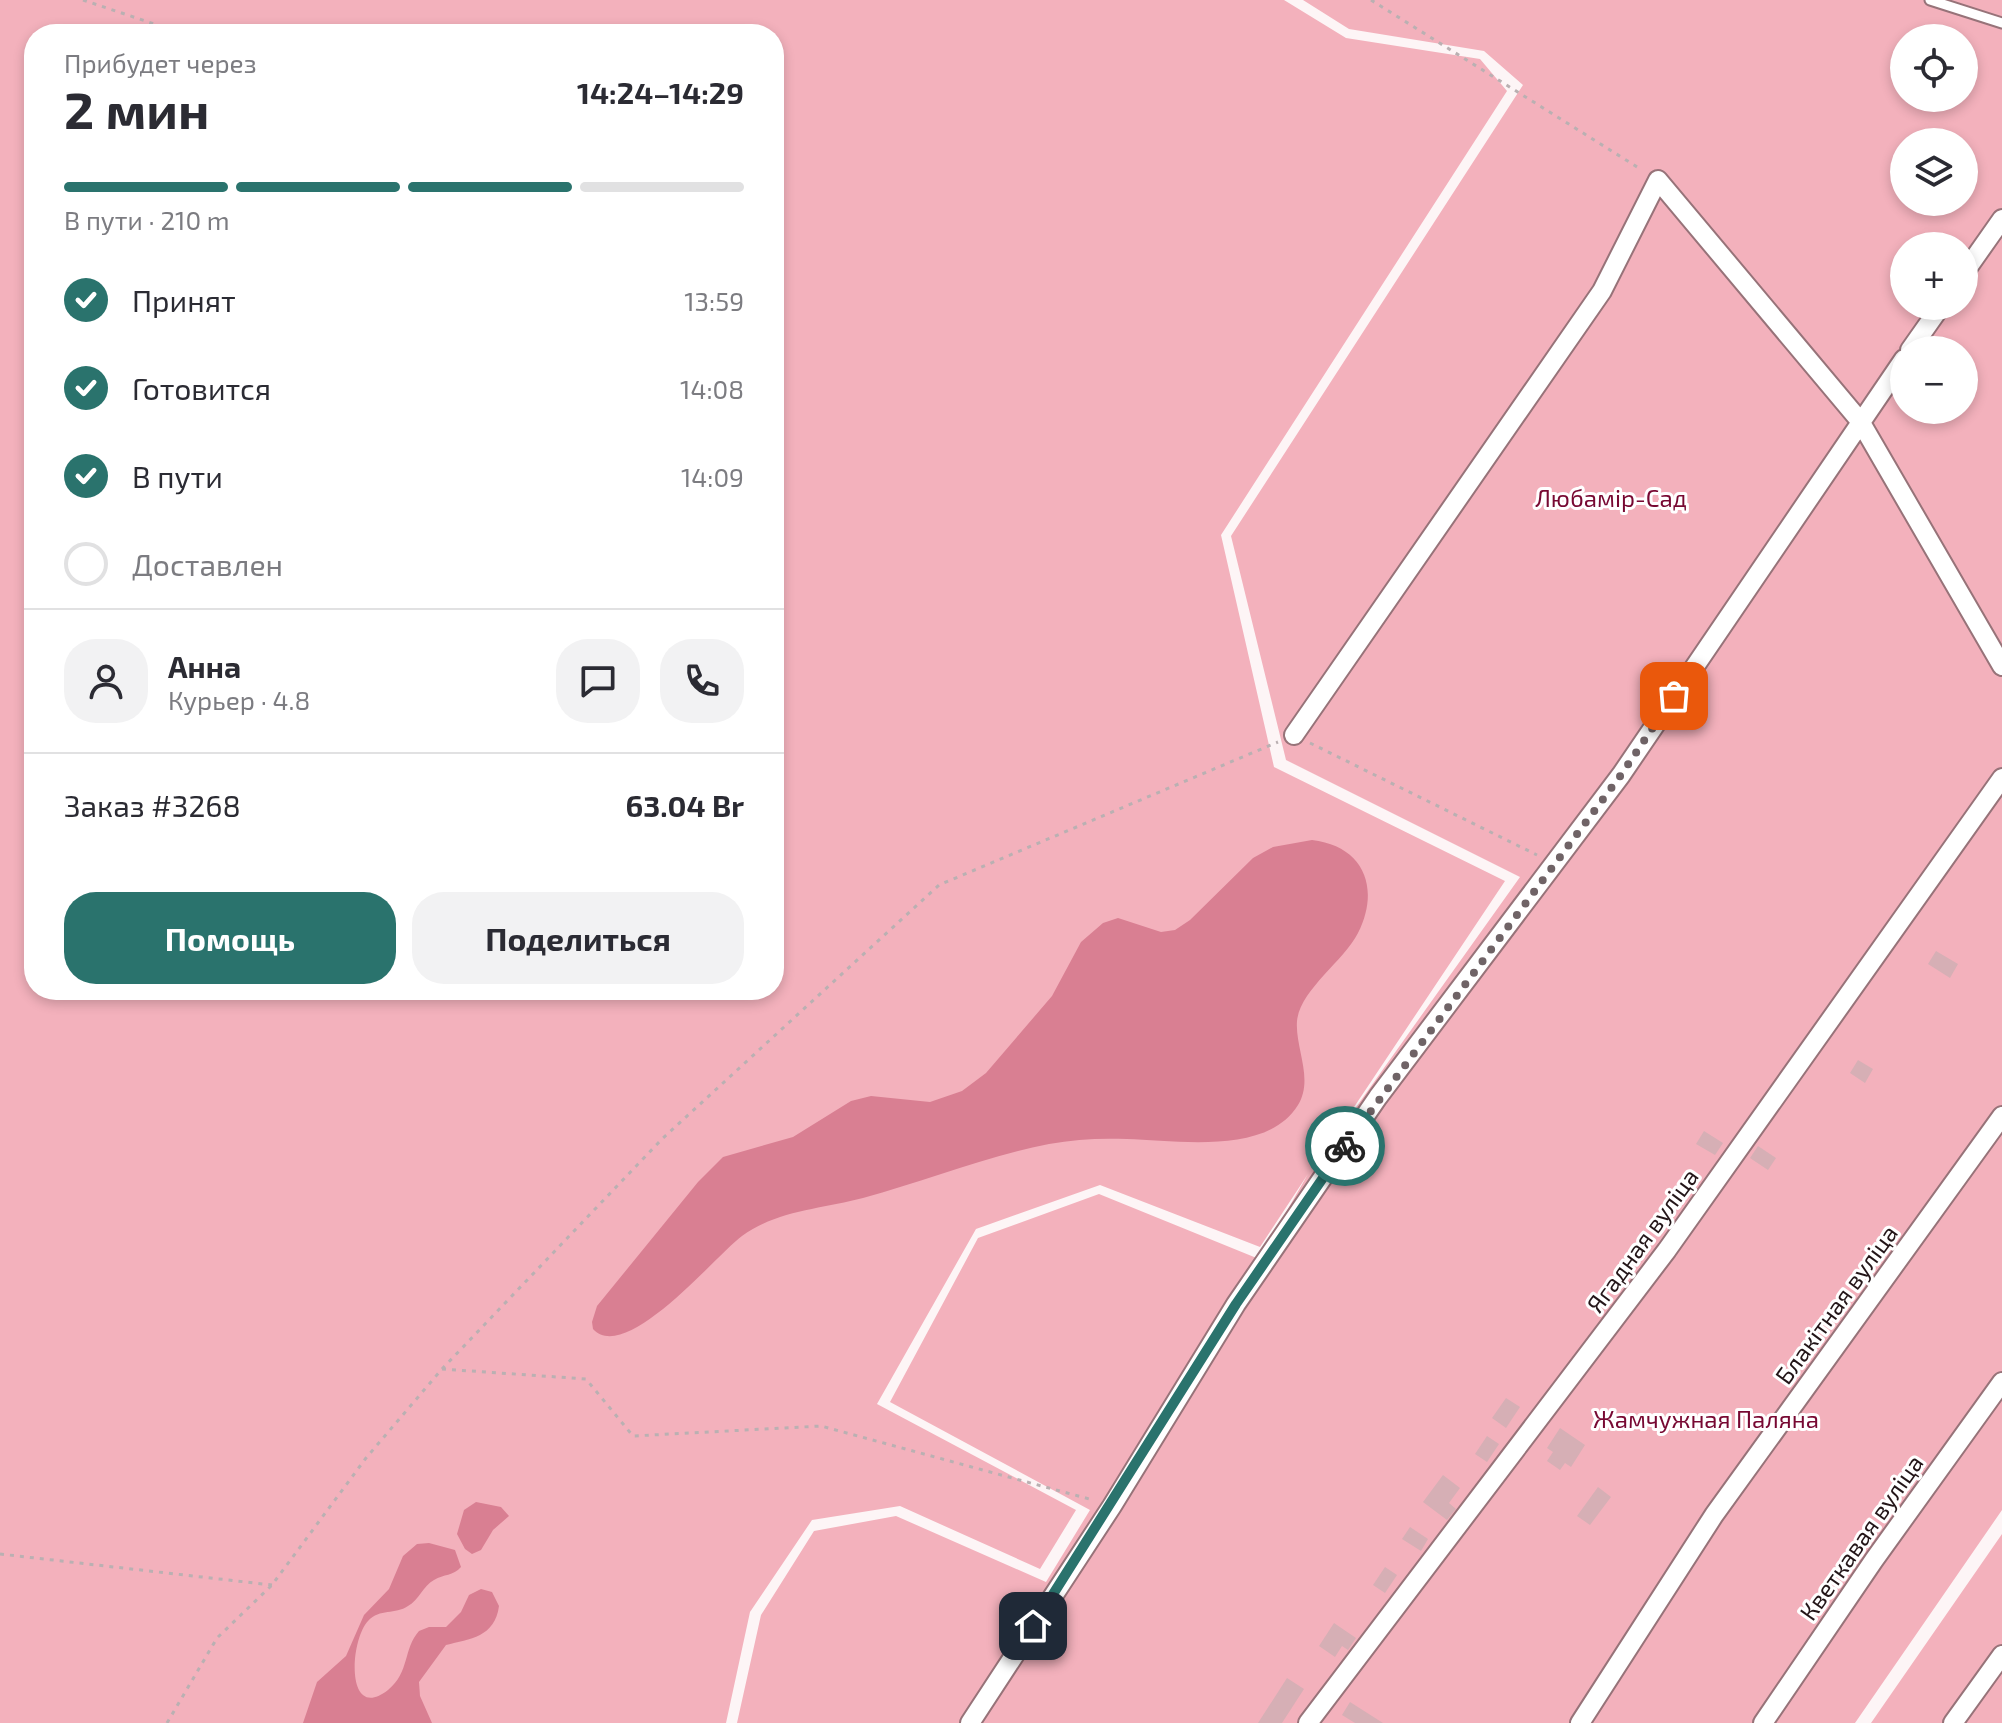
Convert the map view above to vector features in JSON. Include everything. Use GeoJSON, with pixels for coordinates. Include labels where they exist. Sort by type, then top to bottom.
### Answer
{"type":"FeatureCollection","features":[{"type":"Feature","properties":{"kind":"street"},"geometry":{"type":"LineString","coordinates":[[1294,735],[1602,291],[1658,180],[1860,421],[2002,666]]}},
{"type":"Feature","properties":{"kind":"street"},"geometry":{"type":"LineString","coordinates":[[1978,253],[2002,219]]}},
{"type":"Feature","properties":{"kind":"street"},"geometry":{"type":"LineString","coordinates":[[970,1723],[1112,1506],[1236,1304],[1334,1162],[1621,775],[1890,379]]}},
{"type":"Feature","properties":{"kind":"street","name":"Ягадная вуліца"},"geometry":{"type":"LineString","coordinates":[[1308,1723],[1667,1250],[2002,778]]}},
{"type":"Feature","properties":{"kind":"street","name":"Блакітная вуліца"},"geometry":{"type":"LineString","coordinates":[[1580,1723],[1714,1515],[2002,1116]]}},
{"type":"Feature","properties":{"kind":"street","name":"Кветкавая вуліца"},"geometry":{"type":"LineString","coordinates":[[1763,1723],[1874,1560],[2002,1382]]}},
{"type":"Feature","properties":{"kind":"street"},"geometry":{"type":"LineString","coordinates":[[1953,1723],[2002,1655]]}},
{"type":"Feature","properties":{"kind":"lane"},"geometry":{"type":"LineString","coordinates":[[1930,0],[2002,23]]}},
{"type":"Feature","properties":{"kind":"path"},"geometry":{"type":"LineString","coordinates":[[83,0],[154,24]]}},
{"type":"Feature","properties":{"kind":"path"},"geometry":{"type":"LineString","coordinates":[[1371,0],[1658,180]]}},
{"type":"Feature","properties":{"kind":"path"},"geometry":{"type":"LineString","coordinates":[[167,1723],[217,1638],[272,1585],[366,1458],[442,1369],[663,1138],[939,885],[1294,735],[1555,864]]}},
{"type":"Feature","properties":{"kind":"path"},"geometry":{"type":"LineString","coordinates":[[442,1369],[586,1379],[633,1436],[821,1426],[1112,1506]]}},
{"type":"Feature","properties":{"kind":"path"},"geometry":{"type":"LineString","coordinates":[[0,1554],[272,1585]]}},
{"type":"Feature","properties":{"kind":"green space"},"geometry":{"type":"Polygon","coordinates":[[[0,0],[1284,0],[1346,38],[1480,59],[1507,91],[1221,535],[1274,767],[1505,881],[1322,1155],[1520,877],[1286,760],[1231,536],[1523,85],[1484,51],[1349,29],[1303,0],[2002,0],[2002,1510],[1855,1723],[737,1723],[761,1615],[814,1531],[896,1516],[1046,1582],[1090,1510],[890,1402],[978,1238],[1099,1194],[1259,1259],[1308,1174],[1260,1247],[1100,1185],[976,1229],[877,1404],[1076,1510],[1040,1569],[900,1506],[812,1520],[750,1612],[726,1723],[0,1723],[0,0]]]}},
{"type":"Feature","properties":{"kind":"green space"},"geometry":{"type":"Polygon","coordinates":[[[2002,1534],[2002,1723],[1871,1723],[2002,1534]]]}},
{"type":"Feature","properties":{"kind":"shaded area"},"geometry":{"type":"Polygon","coordinates":[[[1312,840],[1330,844],[1355,860],[1363,872],[1368,900],[1358,933],[1314,987],[1300,1010],[1297,1031],[1304,1085],[1298,1105],[1284,1121],[1265,1132],[1219,1142],[1108,1139],[1049,1144],[1002,1155],[863,1198],[785,1215],[742,1236],[648,1320],[627,1332],[608,1336],[593,1329],[597,1306],[698,1182],[723,1157],[793,1137],[851,1101],[871,1096],[930,1102],[962,1091],[986,1073],[1052,996],[1081,942],[1103,923],[1118,918],[1161,932],[1175,930],[1190,920],[1253,858],[1273,847],[1312,840]]]}},
{"type":"Feature","properties":{"kind":"shaded area"},"geometry":{"type":"Polygon","coordinates":[[[476,1502],[501,1507],[509,1516],[493,1530],[481,1550],[472,1554],[465,1549],[457,1534],[464,1510],[476,1502]]]}},
{"type":"Feature","properties":{"kind":"shaded area"},"geometry":{"type":"Polygon","coordinates":[[[429,1543],[455,1550],[461,1567],[430,1583],[408,1606],[377,1614],[368,1621],[357,1645],[355,1676],[364,1696],[374,1697],[388,1690],[400,1676],[410,1645],[419,1631],[429,1627],[446,1627],[461,1612],[469,1595],[481,1589],[492,1592],[499,1606],[492,1624],[480,1635],[446,1645],[419,1682],[420,1696],[432,1723],[303,1723],[317,1682],[346,1656],[364,1615],[389,1589],[403,1556],[417,1544],[429,1543]]]}},
{"type":"Feature","properties":{"kind":"building"},"geometry":{"type":"Polygon","coordinates":[[[1936,951],[1958,964],[1950,978],[1928,964],[1936,951]]]}},
{"type":"Feature","properties":{"kind":"building"},"geometry":{"type":"Polygon","coordinates":[[[1858,1060],[1873,1069],[1865,1083],[1850,1073],[1858,1060]]]}},
{"type":"Feature","properties":{"kind":"building"},"geometry":{"type":"Polygon","coordinates":[[[1704,1131],[1723,1143],[1715,1155],[1696,1144],[1704,1131]]]}},
{"type":"Feature","properties":{"kind":"building"},"geometry":{"type":"Polygon","coordinates":[[[1758,1146],[1776,1158],[1768,1170],[1750,1158],[1758,1146]]]}},
{"type":"Feature","properties":{"kind":"building"},"geometry":{"type":"Polygon","coordinates":[[[1506,1398],[1520,1407],[1506,1428],[1492,1418],[1506,1398]]]}},
{"type":"Feature","properties":{"kind":"building"},"geometry":{"type":"Polygon","coordinates":[[[1560,1428],[1585,1445],[1571,1467],[1565,1463],[1560,1470],[1547,1461],[1553,1452],[1547,1448],[1560,1428]]]}},
{"type":"Feature","properties":{"kind":"building"},"geometry":{"type":"Polygon","coordinates":[[[1487,1436],[1499,1444],[1487,1462],[1475,1454],[1487,1436]]]}},
{"type":"Feature","properties":{"kind":"building"},"geometry":{"type":"Polygon","coordinates":[[[1443,1475],[1460,1488],[1449,1503],[1456,1509],[1447,1520],[1423,1502],[1443,1475]]]}},
{"type":"Feature","properties":{"kind":"building"},"geometry":{"type":"Polygon","coordinates":[[[1598,1487],[1611,1497],[1590,1525],[1577,1516],[1598,1487]]]}},
{"type":"Feature","properties":{"kind":"building"},"geometry":{"type":"Polygon","coordinates":[[[1410,1527],[1428,1539],[1421,1551],[1402,1539],[1410,1527]]]}},
{"type":"Feature","properties":{"kind":"building"},"geometry":{"type":"Polygon","coordinates":[[[1385,1567],[1397,1575],[1385,1593],[1373,1585],[1385,1567]]]}},
{"type":"Feature","properties":{"kind":"building"},"geometry":{"type":"Polygon","coordinates":[[[1334,1623],[1356,1638],[1348,1650],[1342,1646],[1335,1657],[1319,1646],[1334,1623]]]}},
{"type":"Feature","properties":{"kind":"building"},"geometry":{"type":"Polygon","coordinates":[[[1287,1678],[1304,1689],[1282,1723],[1258,1723],[1287,1678]]]}},
{"type":"Feature","properties":{"kind":"building"},"geometry":{"type":"Polygon","coordinates":[[[1350,1702],[1383,1723],[1355,1723],[1342,1715],[1350,1702]]]}},
{"type":"Feature","properties":{"kind":"way so far"},"geometry":{"type":"LineString","coordinates":[[1345,1146],[1378,1097],[1621,775],[1674,696]]}},
{"type":"Feature","properties":{"kind":"route"},"geometry":{"type":"LineString","coordinates":[[1033,1626],[1112,1506],[1236,1304],[1345,1146]]}},
{"type":"Feature","properties":{"kind":"park label","name":"Любамір-Сад"},"geometry":{"type":"Point","coordinates":[1611,499]}},
{"type":"Feature","properties":{"kind":"park label","name":"Жамчужная Паляна"},"geometry":{"type":"Point","coordinates":[1706,1420]}}]}
